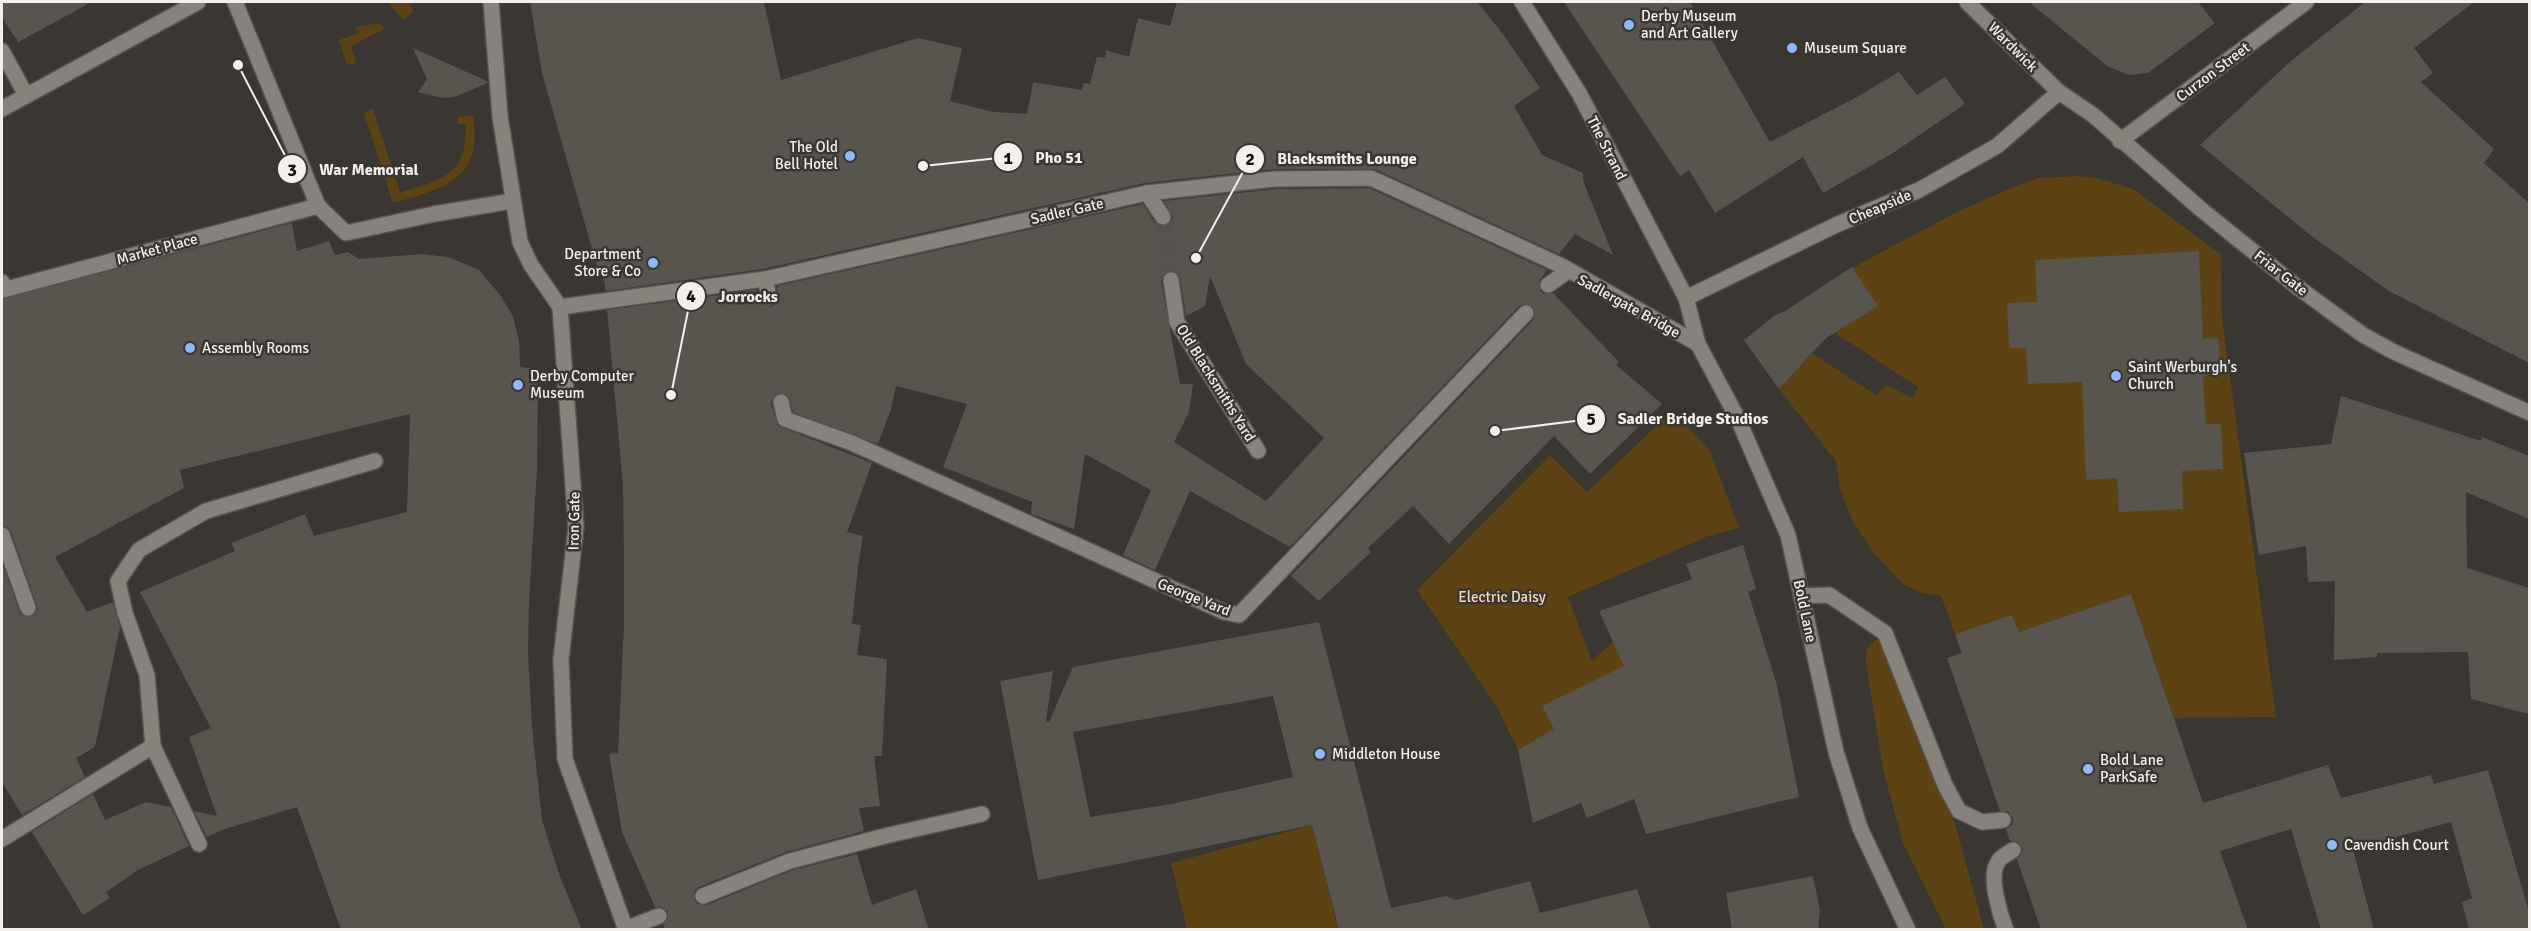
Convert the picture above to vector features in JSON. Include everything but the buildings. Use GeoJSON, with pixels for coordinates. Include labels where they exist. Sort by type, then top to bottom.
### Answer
{"type":"FeatureCollection","features":[{"type":"Feature","properties":{"kind":"street"},"geometry":{"type":"LineString","coordinates":[[2,51],[13,102],[198,2]]}},
{"type":"Feature","properties":{"kind":"street"},"geometry":{"type":"LineString","coordinates":[[235,2],[318,206],[346,233],[434,214],[513,201]]}},
{"type":"Feature","properties":{"kind":"street","name":"Iron Gate"},"geometry":{"type":"LineString","coordinates":[[491,2],[500,116],[520,242],[531,265],[560,308],[576,527],[561,659],[565,759],[626,929]]}},
{"type":"Feature","properties":{"kind":"street","name":"The Strand"},"geometry":{"type":"LineString","coordinates":[[1522,2],[1579,93],[1686,298]]}},
{"type":"Feature","properties":{"kind":"street","name":"Wardwick"},"geometry":{"type":"LineString","coordinates":[[1967,2],[2059,92]]}},
{"type":"Feature","properties":{"kind":"street","name":"Curzon Street"},"geometry":{"type":"LineString","coordinates":[[2120,141],[2306,2]]}},
{"type":"Feature","properties":{"kind":"street","name":"Cheapside"},"geometry":{"type":"LineString","coordinates":[[1686,298],[1836,225],[1919,190],[1997,146],[2059,92]]}},
{"type":"Feature","properties":{"kind":"street","name":"Friar Gate"},"geometry":{"type":"LineString","coordinates":[[2059,92],[2092,115],[2120,141],[2296,286],[2363,335],[2394,352],[2529,413]]}},
{"type":"Feature","properties":{"kind":"street","name":"Sadler Gate"},"geometry":{"type":"LineString","coordinates":[[560,308],[765,279],[1148,193],[1275,179],[1371,178],[1565,268]]}},
{"type":"Feature","properties":{"kind":"street"},"geometry":{"type":"LineString","coordinates":[[1148,193],[1162,217]]}},
{"type":"Feature","properties":{"kind":"street","name":"Market Place"},"geometry":{"type":"LineString","coordinates":[[2,282],[3,290],[318,206]]}},
{"type":"Feature","properties":{"kind":"street"},"geometry":{"type":"LineString","coordinates":[[1548,285],[1565,268]]}},
{"type":"Feature","properties":{"kind":"street","name":"Sadlergate Bridge"},"geometry":{"type":"LineString","coordinates":[[1565,268],[1698,345]]}},
{"type":"Feature","properties":{"kind":"street"},"geometry":{"type":"LineString","coordinates":[[765,279],[769,297]]}},
{"type":"Feature","properties":{"kind":"street","name":"Old Blacksmiths Yard"},"geometry":{"type":"LineString","coordinates":[[1171,280],[1176,322],[1258,451]]}},
{"type":"Feature","properties":{"kind":"street","name":"Bold Lane"},"geometry":{"type":"LineString","coordinates":[[1686,298],[1698,345],[1738,419],[1788,535],[1836,752],[1860,828],[1908,930]]}},
{"type":"Feature","properties":{"kind":"street","name":"George Yard"},"geometry":{"type":"LineString","coordinates":[[781,402],[785,419],[852,443],[1224,612],[1239,615],[1526,313]]}},
{"type":"Feature","properties":{"kind":"street"},"geometry":{"type":"LineString","coordinates":[[199,844],[153,746],[147,675],[125,613],[118,581],[139,550],[206,511],[375,461]]}},
{"type":"Feature","properties":{"kind":"street"},"geometry":{"type":"LineString","coordinates":[[2,535],[28,608]]}},
{"type":"Feature","properties":{"kind":"street"},"geometry":{"type":"LineString","coordinates":[[1802,596],[1829,595],[1885,633],[1945,785],[1959,811],[1982,822],[2003,820]]}},
{"type":"Feature","properties":{"kind":"street"},"geometry":{"type":"LineString","coordinates":[[2,839],[153,746]]}},
{"type":"Feature","properties":{"kind":"street"},"geometry":{"type":"LineString","coordinates":[[703,896],[790,861],[982,814]]}},
{"type":"Feature","properties":{"kind":"street"},"geometry":{"type":"LineString","coordinates":[[2006,930],[1995,887],[1995,873],[1998,861],[2013,850]]}},
{"type":"Feature","properties":{"kind":"street"},"geometry":{"type":"LineString","coordinates":[[626,929],[659,916]]}},
{"type":"Feature","properties":{"kind":"green space"},"geometry":{"type":"Polygon","coordinates":[[[388,2],[416,2],[410,6],[414,11],[403,20],[388,2]]]}},
{"type":"Feature","properties":{"kind":"green space"},"geometry":{"type":"Polygon","coordinates":[[[380,23],[384,29],[351,46],[356,63],[347,65],[339,40],[357,34],[356,27],[380,23]]]}},
{"type":"Feature","properties":{"kind":"green space"},"geometry":{"type":"Polygon","coordinates":[[[373,109],[400,192],[440,179],[457,165],[465,141],[465,124],[458,124],[458,117],[473,115],[475,137],[472,154],[466,167],[444,186],[393,203],[364,113],[373,109]]]}},
{"type":"Feature","properties":{"kind":"green space"},"geometry":{"type":"Polygon","coordinates":[[[2080,176],[2100,179],[2133,189],[2221,255],[2222,318],[2276,717],[2174,718],[2131,594],[2019,632],[2012,615],[1955,634],[1941,596],[1919,592],[1903,584],[1873,552],[1852,520],[1840,489],[1836,461],[1779,389],[1812,353],[1876,395],[1886,385],[1913,398],[1918,387],[1835,333],[1853,321],[1852,268],[1953,214],[2011,188],[2038,178],[2080,176]]]}},
{"type":"Feature","properties":{"kind":"green space","name":"Electric Daisy"},"geometry":{"type":"Polygon","coordinates":[[[1672,411],[1709,449],[1739,528],[1708,536],[1568,597],[1592,661],[1613,641],[1673,673],[1518,750],[1497,707],[1417,590],[1550,455],[1587,492],[1672,411]]]}},
{"type":"Feature","properties":{"kind":"green space"},"geometry":{"type":"Polygon","coordinates":[[[1875,640],[1882,640],[1931,769],[1955,824],[1984,929],[1946,929],[1903,843],[1883,770],[1866,663],[1866,650],[1875,640]]]}},
{"type":"Feature","properties":{"kind":"green space"},"geometry":{"type":"Polygon","coordinates":[[[1312,825],[1338,929],[1187,929],[1171,863],[1312,825]]]}},
{"type":"Feature","properties":{"kind":"tunnel"},"geometry":{"type":"LineString","coordinates":[[1163,217],[1171,280]]}},
{"type":"Feature","properties":{"kind":"place","name":"Derby Museum and Art Gallery"},"geometry":{"type":"Point","coordinates":[1629,25]}},
{"type":"Feature","properties":{"kind":"place","name":"Museum Square"},"geometry":{"type":"Point","coordinates":[1792,48]}},
{"type":"Feature","properties":{"kind":"place","name":"War Memorial"},"geometry":{"type":"Point","coordinates":[238,65]}},
{"type":"Feature","properties":{"kind":"place","name":"The Old Bell Hotel"},"geometry":{"type":"Point","coordinates":[850,156]}},
{"type":"Feature","properties":{"kind":"place","name":"Pho 51"},"geometry":{"type":"Point","coordinates":[923,166]}},
{"type":"Feature","properties":{"kind":"place","name":"Blacksmiths Lounge"},"geometry":{"type":"Point","coordinates":[1196,258]}},
{"type":"Feature","properties":{"kind":"place","name":"Department Store & Co"},"geometry":{"type":"Point","coordinates":[653,263]}},
{"type":"Feature","properties":{"kind":"place","name":"Assembly Rooms"},"geometry":{"type":"Point","coordinates":[190,348]}},
{"type":"Feature","properties":{"kind":"place","name":"Saint Werburgh's Church"},"geometry":{"type":"Point","coordinates":[2116,376]}},
{"type":"Feature","properties":{"kind":"place","name":"Derby Computer Museum"},"geometry":{"type":"Point","coordinates":[518,385]}},
{"type":"Feature","properties":{"kind":"place","name":"Jorrocks"},"geometry":{"type":"Point","coordinates":[671,395]}},
{"type":"Feature","properties":{"kind":"place","name":"Sadler Bridge Studios"},"geometry":{"type":"Point","coordinates":[1495,431]}},
{"type":"Feature","properties":{"kind":"place","name":"Middleton House"},"geometry":{"type":"Point","coordinates":[1320,754]}},
{"type":"Feature","properties":{"kind":"place","name":"Bold Lane ParkSafe"},"geometry":{"type":"Point","coordinates":[2088,769]}},
{"type":"Feature","properties":{"kind":"place","name":"Cavendish Court"},"geometry":{"type":"Point","coordinates":[2332,845]}}]}
